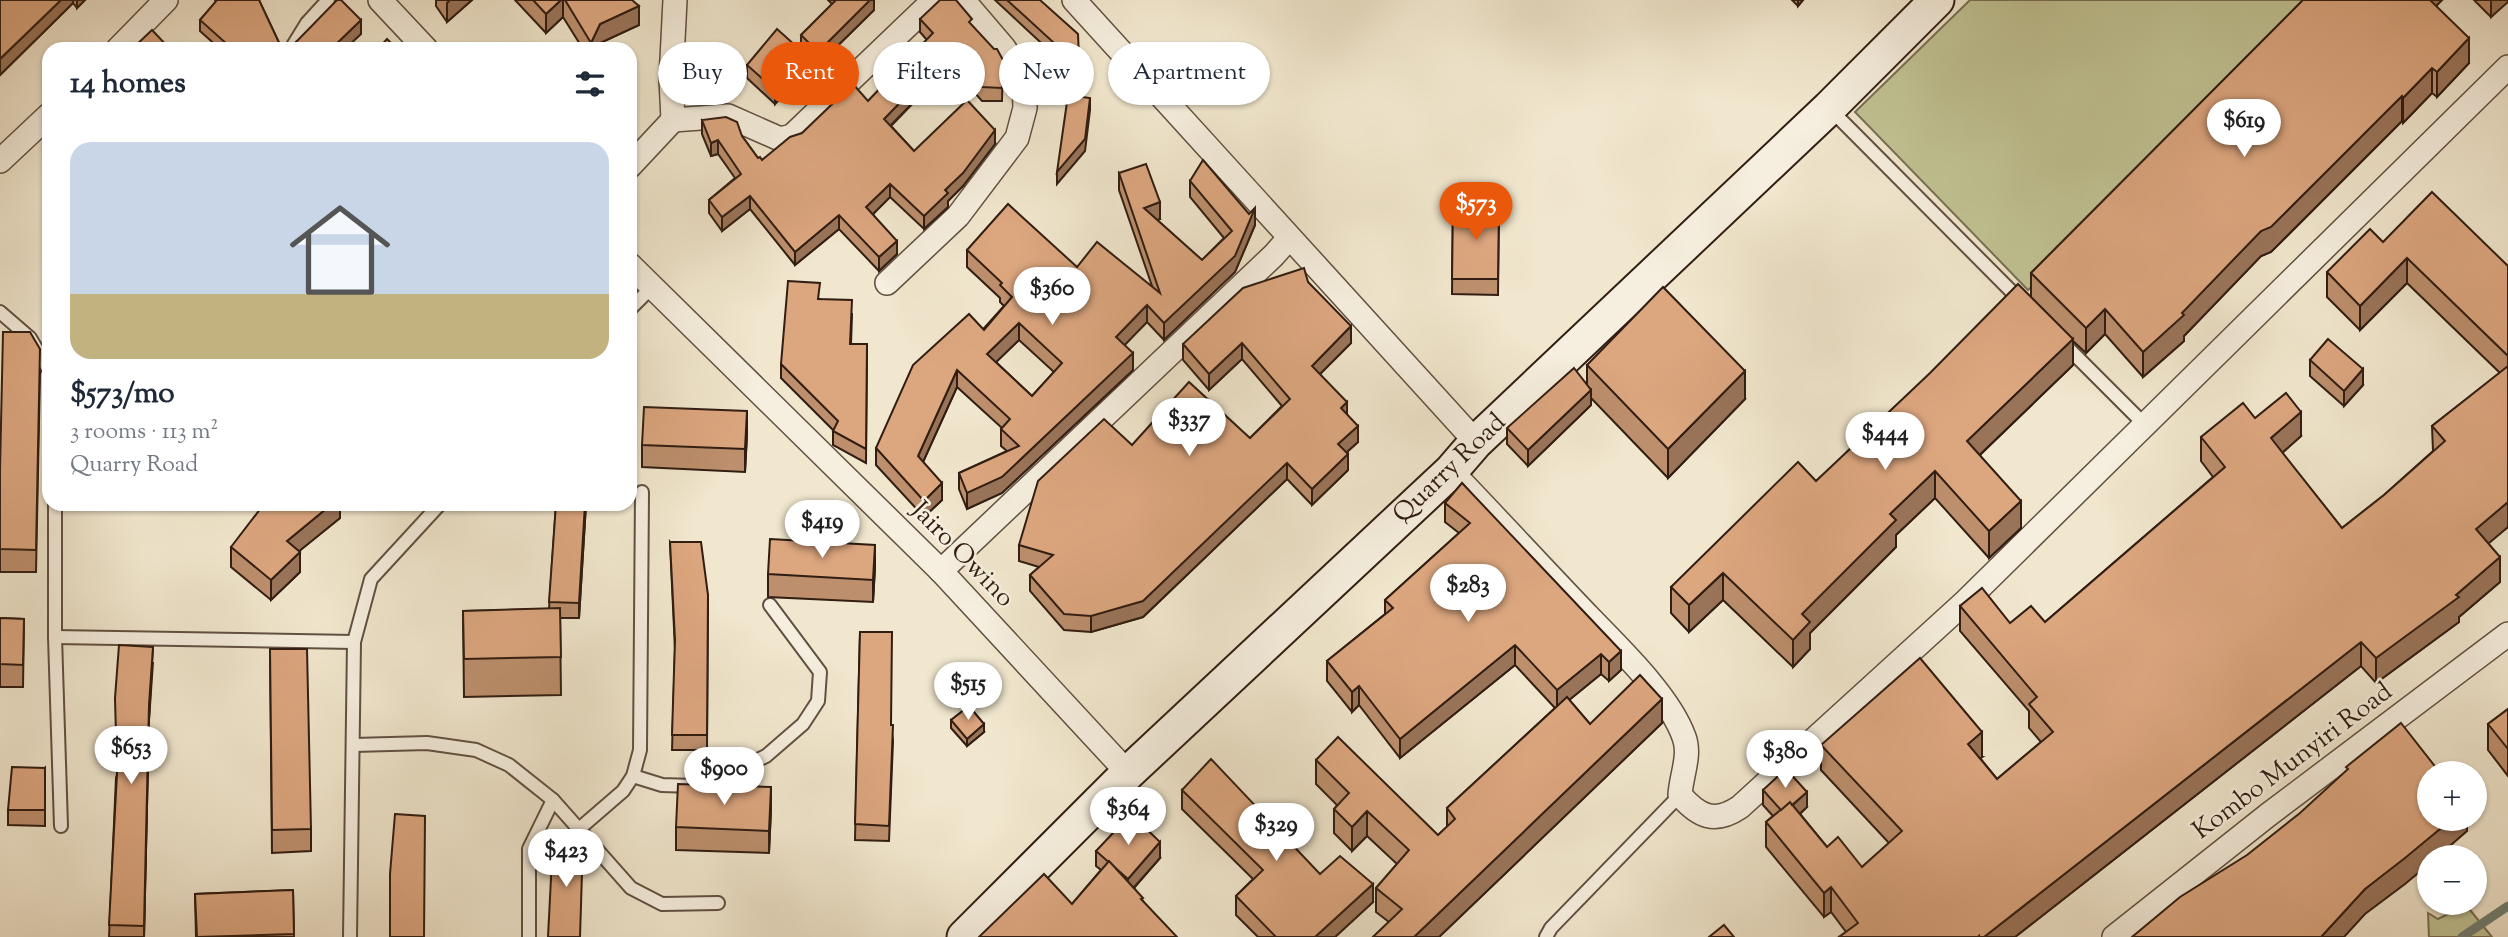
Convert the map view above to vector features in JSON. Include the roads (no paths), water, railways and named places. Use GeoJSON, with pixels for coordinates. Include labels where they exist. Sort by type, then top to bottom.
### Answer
{"type":"FeatureCollection","features":[{"type":"Feature","properties":{"kind":"main road","name":"Quarry Road"},"geometry":{"type":"LineString","coordinates":[[964,937],[1128,773],[1451,471],[1476,442],[1829,108],[1937,0]]}},
{"type":"Feature","properties":{"kind":"street"},"geometry":{"type":"LineString","coordinates":[[380,0],[419,42]]}},
{"type":"Feature","properties":{"kind":"street"},"geometry":{"type":"LineString","coordinates":[[673,120],[671,79],[675,0]]}},
{"type":"Feature","properties":{"kind":"street"},"geometry":{"type":"LineString","coordinates":[[637,159],[673,120],[728,117],[780,139],[792,136],[934,0]]}},
{"type":"Feature","properties":{"kind":"street"},"geometry":{"type":"LineString","coordinates":[[887,283],[958,216],[1017,138],[1025,107],[1024,80],[1004,48],[963,0]]}},
{"type":"Feature","properties":{"kind":"street"},"geometry":{"type":"LineString","coordinates":[[1074,0],[1476,442]]}},
{"type":"Feature","properties":{"kind":"street"},"geometry":{"type":"LineString","coordinates":[[124,42],[161,2]]}},
{"type":"Feature","properties":{"kind":"street"},"geometry":{"type":"LineString","coordinates":[[1451,471],[1628,659],[1674,715],[1685,739],[1687,757],[1680,795],[1702,814],[1727,816],[1966,601],[2508,67]]}},
{"type":"Feature","properties":{"kind":"street"},"geometry":{"type":"LineString","coordinates":[[0,161],[42,122]]}},
{"type":"Feature","properties":{"kind":"street"},"geometry":{"type":"LineString","coordinates":[[941,571],[1289,238]]}},
{"type":"Feature","properties":{"kind":"street","name":"Jairo Owino"},"geometry":{"type":"LineString","coordinates":[[637,273],[941,571],[1128,773]]}},
{"type":"Feature","properties":{"kind":"street","name":"Kombo Munyiri Road"},"geometry":{"type":"LineString","coordinates":[[2114,937],[2268,815],[2508,634]]}},
{"type":"Feature","properties":{"kind":"lane"},"geometry":{"type":"LineString","coordinates":[[295,42],[307,23],[328,0]]}},
{"type":"Feature","properties":{"kind":"lane"},"geometry":{"type":"LineString","coordinates":[[1829,108],[2030,310]]}},
{"type":"Feature","properties":{"kind":"lane"},"geometry":{"type":"LineString","coordinates":[[637,302],[651,288]]}},
{"type":"Feature","properties":{"kind":"lane"},"geometry":{"type":"LineString","coordinates":[[0,312],[30,338],[42,358]]}},
{"type":"Feature","properties":{"kind":"lane"},"geometry":{"type":"LineString","coordinates":[[2049,329],[2145,425]]}},
{"type":"Feature","properties":{"kind":"lane"},"geometry":{"type":"LineString","coordinates":[[579,829],[623,791],[633,776],[640,750],[642,492]]}},
{"type":"Feature","properties":{"kind":"lane"},"geometry":{"type":"LineString","coordinates":[[55,511],[55,637],[61,825]]}},
{"type":"Feature","properties":{"kind":"lane"},"geometry":{"type":"LineString","coordinates":[[350,937],[354,642],[371,579],[434,511]]}},
{"type":"Feature","properties":{"kind":"lane"},"geometry":{"type":"LineString","coordinates":[[633,776],[662,785],[694,786],[731,773],[766,756],[803,723],[818,701],[820,672],[769,605]]}},
{"type":"Feature","properties":{"kind":"lane"},"geometry":{"type":"LineString","coordinates":[[55,637],[354,642]]}},
{"type":"Feature","properties":{"kind":"lane"},"geometry":{"type":"LineString","coordinates":[[354,746],[427,743],[476,750],[509,765],[553,800],[631,888],[662,904],[718,903]]}},
{"type":"Feature","properties":{"kind":"lane"},"geometry":{"type":"LineString","coordinates":[[1546,937],[1551,928],[1680,795]]}},
{"type":"Feature","properties":{"kind":"lane"},"geometry":{"type":"LineString","coordinates":[[528,937],[529,849],[553,800]]}},
{"type":"Feature","properties":{"kind":"waterway"},"geometry":{"type":"LineString","coordinates":[[2462,937],[2508,906]]}}]}
